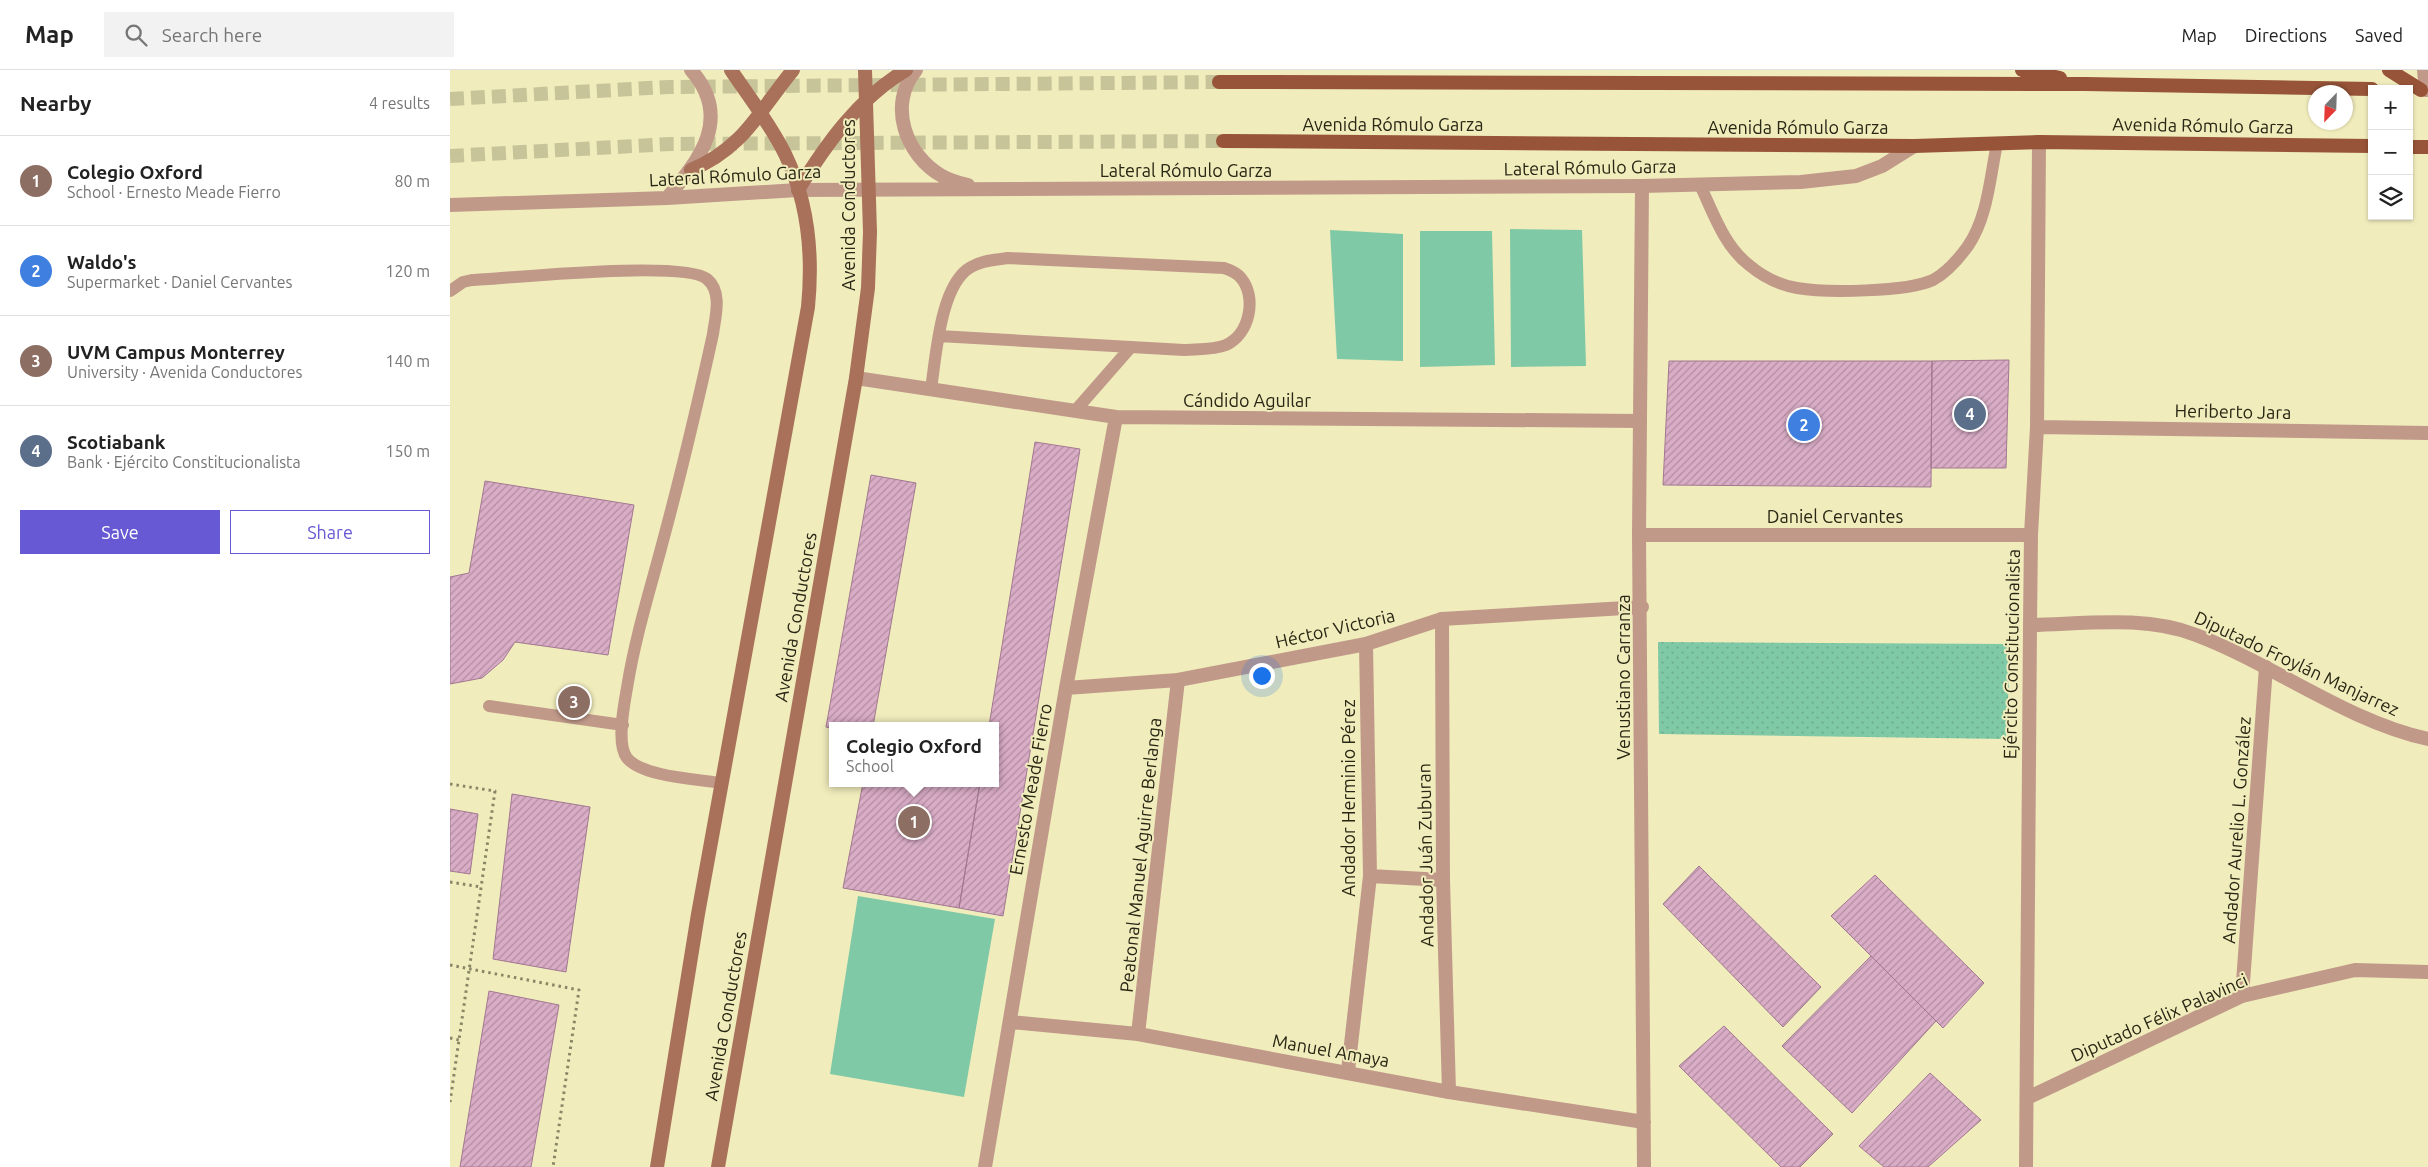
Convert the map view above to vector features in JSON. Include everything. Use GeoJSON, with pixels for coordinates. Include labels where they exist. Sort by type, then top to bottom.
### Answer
{"type":"FeatureCollection","features":[{"type":"Feature","properties":{"kind":"main road"},"geometry":{"type":"LineString","coordinates":[[657,1167],[721,783],[808,307],[811,281],[810,255],[798,190],[784,152],[731,70]]}},
{"type":"Feature","properties":{"kind":"main road"},"geometry":{"type":"LineString","coordinates":[[691,170],[720,156],[736,143],[760,115],[793,70]]}},
{"type":"Feature","properties":{"kind":"main road","name":"Avenida Conductores"},"geometry":{"type":"LineString","coordinates":[[718,1167],[856,378],[868,288],[869,189],[865,70]]}},
{"type":"Feature","properties":{"kind":"main road"},"geometry":{"type":"LineString","coordinates":[[798,190],[828,144],[867,101],[906,70]]}},
{"type":"Feature","properties":{"kind":"main road"},"geometry":{"type":"LineString","coordinates":[[2022,70],[2085,84]]}},
{"type":"Feature","properties":{"kind":"main road"},"geometry":{"type":"LineString","coordinates":[[2390,70],[2421,90]]}},
{"type":"Feature","properties":{"kind":"main road"},"geometry":{"type":"LineString","coordinates":[[1219,82],[2085,84],[2368,89]]}},
{"type":"Feature","properties":{"kind":"main road","name":"Avenida Rómulo Garza"},"geometry":{"type":"LineString","coordinates":[[1224,141],[1914,146],[2040,142],[2368,146]]}},
{"type":"Feature","properties":{"kind":"main road"},"geometry":{"type":"LineString","coordinates":[[2413,147],[2428,147]]}},
{"type":"Feature","properties":{"kind":"street"},"geometry":{"type":"LineString","coordinates":[[667,198],[691,170],[707,140],[712,115],[705,88],[691,70]]}},
{"type":"Feature","properties":{"kind":"street"},"geometry":{"type":"LineString","coordinates":[[916,70],[906,85],[902,109],[906,134],[912,148],[931,169],[943,177],[984,189]]}},
{"type":"Feature","properties":{"kind":"street"},"geometry":{"type":"LineString","coordinates":[[2421,90],[2424,70]]}},
{"type":"Feature","properties":{"kind":"street","name":"Ejército Constitucionalista"},"geometry":{"type":"LineString","coordinates":[[2026,1167],[2031,535],[2037,427],[2040,142]]}},
{"type":"Feature","properties":{"kind":"street","name":"Lateral Rómulo Garza"},"geometry":{"type":"LineString","coordinates":[[457,205],[667,198],[798,190],[1642,186],[1801,182],[1856,176],[1882,166],[1914,146]]}},
{"type":"Feature","properties":{"kind":"street","name":"Venustiano Carranza"},"geometry":{"type":"LineString","coordinates":[[1642,186],[1640,535],[1642,606],[1644,1167]]}},
{"type":"Feature","properties":{"kind":"street","name":"Cándido Aguilar"},"geometry":{"type":"LineString","coordinates":[[856,378],[1116,418],[1640,421]]}},
{"type":"Feature","properties":{"kind":"street","name":"Ernesto Meade Fierro"},"geometry":{"type":"LineString","coordinates":[[986,1167],[1066,688],[1116,418]]}},
{"type":"Feature","properties":{"kind":"street","name":"Heriberto Jara"},"geometry":{"type":"LineString","coordinates":[[2037,427],[2428,433]]}},
{"type":"Feature","properties":{"kind":"street","name":"Daniel Cervantes"},"geometry":{"type":"LineString","coordinates":[[1640,535],[2031,535]]}},
{"type":"Feature","properties":{"kind":"street","name":"Héctor Victoria"},"geometry":{"type":"LineString","coordinates":[[1066,688],[1178,680],[1366,644],[1442,619],[1642,606]]}},
{"type":"Feature","properties":{"kind":"street","name":"Andador Juán Zuburan"},"geometry":{"type":"LineString","coordinates":[[1442,619],[1443,880],[1449,1092]]}},
{"type":"Feature","properties":{"kind":"street","name":"Diputado Froylán Manjarrez"},"geometry":{"type":"LineString","coordinates":[[2030,625],[2127,623],[2167,626],[2195,634],[2355,712],[2410,735],[2428,739]]}},
{"type":"Feature","properties":{"kind":"street","name":"Andador Herminio Pérez"},"geometry":{"type":"LineString","coordinates":[[1348,1072],[1370,876],[1366,644]]}},
{"type":"Feature","properties":{"kind":"street","name":"Andador Aurelio L. González"},"geometry":{"type":"LineString","coordinates":[[2242,996],[2266,667]]}},
{"type":"Feature","properties":{"kind":"street","name":"Peatonal Manuel Aguirre Berlanga"},"geometry":{"type":"LineString","coordinates":[[1138,1034],[1178,680]]}},
{"type":"Feature","properties":{"kind":"street"},"geometry":{"type":"LineString","coordinates":[[1370,876],[1443,880]]}},
{"type":"Feature","properties":{"kind":"street","name":"Diputado Félix Palavinci"},"geometry":{"type":"LineString","coordinates":[[2027,1098],[2242,996],[2355,970],[2428,972]]}},
{"type":"Feature","properties":{"kind":"street","name":"Manuel Amaya"},"geometry":{"type":"LineString","coordinates":[[1010,1022],[1138,1034],[1449,1092],[1644,1122]]}},
{"type":"Feature","properties":{"kind":"lane"},"geometry":{"type":"LineString","coordinates":[[1700,185],[1735,251],[1748,265],[1767,277],[1796,288],[1852,290],[1905,288],[1934,280],[1969,245],[1981,219],[1997,144]]}},
{"type":"Feature","properties":{"kind":"lane"},"geometry":{"type":"LineString","coordinates":[[450,212],[457,205]]}},
{"type":"Feature","properties":{"kind":"lane"},"geometry":{"type":"LineString","coordinates":[[931,389],[939,336],[949,296],[959,279],[970,267],[1001,259],[1224,268],[1240,276],[1248,288],[1249,303],[1244,328],[1237,338],[1226,345],[1184,350],[939,336]]}},
{"type":"Feature","properties":{"kind":"lane"},"geometry":{"type":"LineString","coordinates":[[450,291],[463,282],[472,280],[647,270],[692,273],[707,279],[713,287],[717,308],[707,359],[638,634],[627,688],[621,737],[624,753],[639,768],[674,776],[721,783]]}},
{"type":"Feature","properties":{"kind":"lane"},"geometry":{"type":"LineString","coordinates":[[1075,411],[1131,347]]}},
{"type":"Feature","properties":{"kind":"lane"},"geometry":{"type":"LineString","coordinates":[[489,706],[623,725]]}},
{"type":"Feature","properties":{"kind":"path"},"geometry":{"type":"LineString","coordinates":[[450,784],[495,791],[450,1102]]}},
{"type":"Feature","properties":{"kind":"path"},"geometry":{"type":"LineString","coordinates":[[450,882],[481,887]]}},
{"type":"Feature","properties":{"kind":"path"},"geometry":{"type":"LineString","coordinates":[[450,965],[579,990],[553,1167]]}},
{"type":"Feature","properties":{"kind":"path"},"geometry":{"type":"LineString","coordinates":[[450,1038],[459,1040]]}},
{"type":"Feature","properties":{"kind":"green space"},"geometry":{"type":"Polygon","coordinates":[[[1510,229],[1582,230],[1586,366],[1511,367],[1510,229]]]}},
{"type":"Feature","properties":{"kind":"green space"},"geometry":{"type":"Polygon","coordinates":[[[1330,230],[1403,234],[1403,361],[1337,359],[1330,230]]]}},
{"type":"Feature","properties":{"kind":"green space"},"geometry":{"type":"Polygon","coordinates":[[[1420,231],[1492,231],[1495,365],[1420,367],[1420,231]]]}},
{"type":"Feature","properties":{"kind":"green space"},"geometry":{"type":"Polygon","coordinates":[[[1658,642],[2011,644],[2006,739],[1659,734],[1658,642]]]}},
{"type":"Feature","properties":{"kind":"green space"},"geometry":{"type":"Polygon","coordinates":[[[858,896],[995,919],[964,1097],[830,1074],[858,896]]]}},
{"type":"Feature","properties":{"kind":"building"},"geometry":{"type":"Polygon","coordinates":[[[2009,360],[2006,468],[1931,468],[1932,361],[2009,360]]]}},
{"type":"Feature","properties":{"kind":"building"},"geometry":{"type":"Polygon","coordinates":[[[1669,361],[1932,361],[1931,487],[1663,485],[1669,361]]]}},
{"type":"Feature","properties":{"kind":"building"},"geometry":{"type":"Polygon","coordinates":[[[1035,442],[1080,449],[1003,916],[959,908],[979,787],[999,787],[999,722],[990,722],[1035,442]]]}},
{"type":"Feature","properties":{"kind":"building"},"geometry":{"type":"Polygon","coordinates":[[[871,475],[916,483],[874,722],[829,722],[829,728],[826,727],[871,475]]]}},
{"type":"Feature","properties":{"kind":"building"},"geometry":{"type":"Polygon","coordinates":[[[485,481],[634,505],[608,655],[515,642],[503,660],[482,678],[450,684],[450,577],[469,573],[485,481]]]}},
{"type":"Feature","properties":{"kind":"building"},"geometry":{"type":"Polygon","coordinates":[[[862,787],[979,787],[959,908],[843,888],[862,787]]]}},
{"type":"Feature","properties":{"kind":"building"},"geometry":{"type":"Polygon","coordinates":[[[512,794],[590,807],[566,972],[493,959],[512,794]]]}},
{"type":"Feature","properties":{"kind":"building"},"geometry":{"type":"Polygon","coordinates":[[[450,809],[478,814],[470,874],[450,871],[450,809]]]}},
{"type":"Feature","properties":{"kind":"building"},"geometry":{"type":"Polygon","coordinates":[[[1699,866],[1821,987],[1783,1027],[1663,904],[1699,866]]]}},
{"type":"Feature","properties":{"kind":"building"},"geometry":{"type":"Polygon","coordinates":[[[1875,875],[1984,983],[1943,1028],[1831,916],[1875,875]]]}},
{"type":"Feature","properties":{"kind":"building"},"geometry":{"type":"Polygon","coordinates":[[[1871,956],[1936,1021],[1852,1113],[1782,1046],[1871,956]]]}},
{"type":"Feature","properties":{"kind":"building"},"geometry":{"type":"Polygon","coordinates":[[[489,991],[559,1005],[531,1167],[460,1167],[489,991]]]}},
{"type":"Feature","properties":{"kind":"building"},"geometry":{"type":"Polygon","coordinates":[[[1724,1026],[1833,1134],[1800,1167],[1781,1167],[1679,1066],[1724,1026]]]}},
{"type":"Feature","properties":{"kind":"building"},"geometry":{"type":"Polygon","coordinates":[[[1930,1073],[1981,1120],[1928,1167],[1884,1167],[1859,1146],[1930,1073]]]}},
{"type":"Feature","properties":{"kind":"tunnel"},"geometry":{"type":"LineString","coordinates":[[450,99],[668,87],[1219,82]]}},
{"type":"Feature","properties":{"kind":"tunnel"},"geometry":{"type":"LineString","coordinates":[[450,156],[671,144],[1223,141]]}},
{"type":"Feature","properties":{"kind":"place","name":"Scotiabank"},"geometry":{"type":"Point","coordinates":[1970,414]}},
{"type":"Feature","properties":{"kind":"place","name":"Waldo's"},"geometry":{"type":"Point","coordinates":[1804,425]}},
{"type":"Feature","properties":{"kind":"place","name":"UVM Campus Monterrey"},"geometry":{"type":"Point","coordinates":[574,702]}},
{"type":"Feature","properties":{"kind":"place","name":"Colegio Oxford"},"geometry":{"type":"Point","coordinates":[914,822]}}]}
